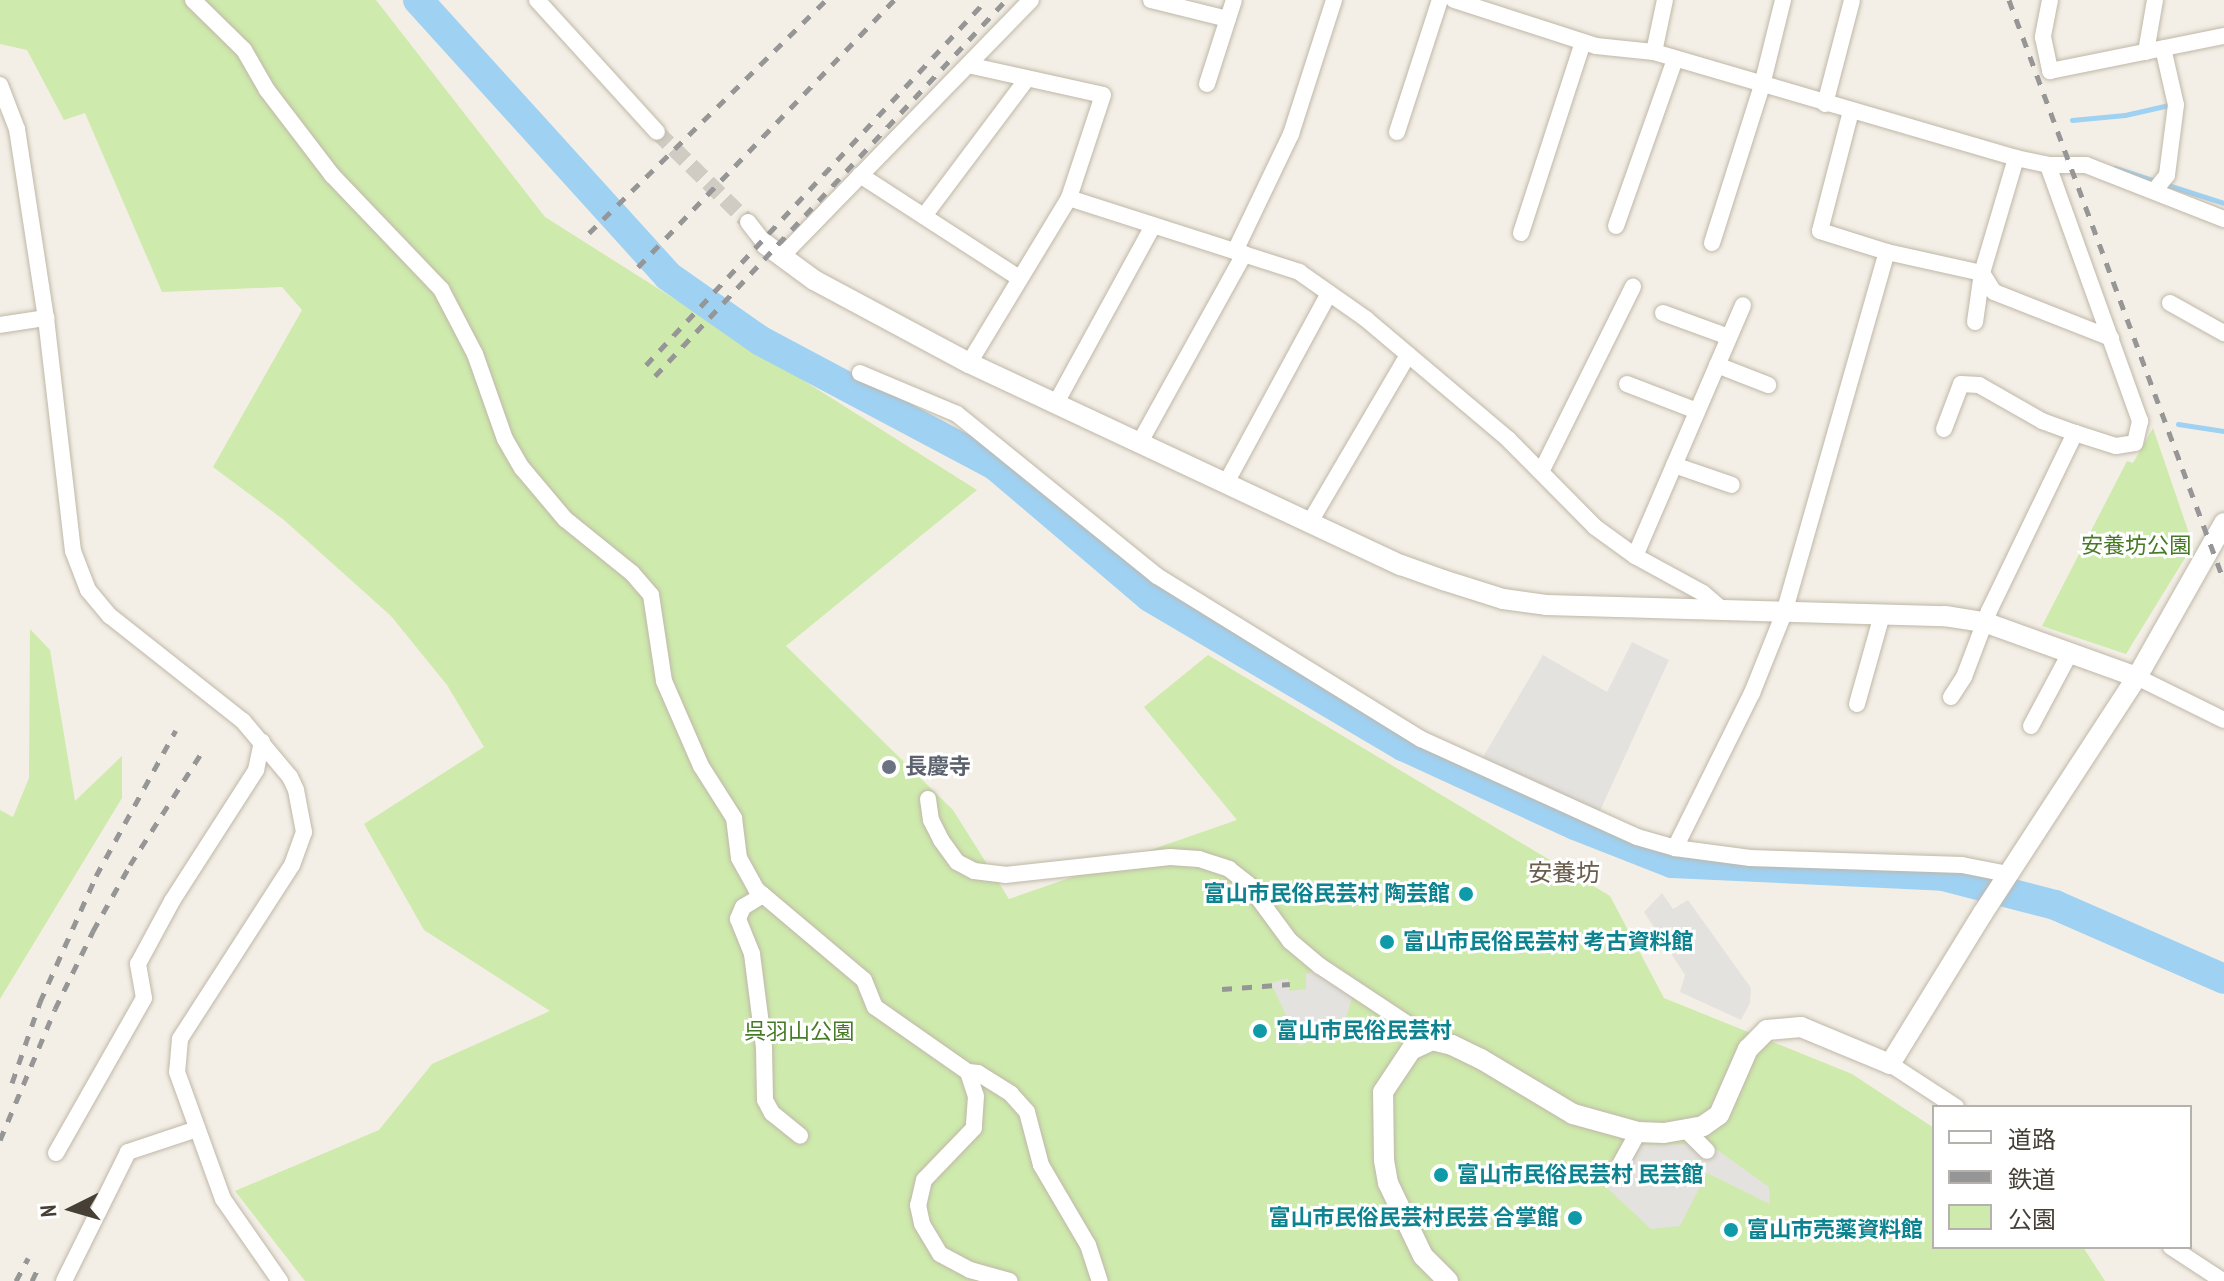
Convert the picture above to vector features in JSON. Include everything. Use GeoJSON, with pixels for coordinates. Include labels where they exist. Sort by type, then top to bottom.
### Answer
{"type":"FeatureCollection","features":[{"type":"Feature","properties":{"kind":"street"},"geometry":{"type":"LineString","coordinates":[[193,0],[244,50],[267,90],[332,175],[441,289],[475,354],[505,439],[522,468],[565,519],[632,573],[651,595],[664,681],[701,766],[734,818],[739,858],[746,874],[763,895],[864,980],[875,1007],[968,1072],[978,1073],[1011,1094],[1027,1112],[1041,1165],[1088,1245],[1100,1281]]}},
{"type":"Feature","properties":{"kind":"street"},"geometry":{"type":"LineString","coordinates":[[537,0],[657,132]]}},
{"type":"Feature","properties":{"kind":"street"},"geometry":{"type":"LineString","coordinates":[[782,256],[1031,0]]}},
{"type":"Feature","properties":{"kind":"street"},"geometry":{"type":"LineString","coordinates":[[1151,0],[1228,19]]}},
{"type":"Feature","properties":{"kind":"street"},"geometry":{"type":"LineString","coordinates":[[1207,84],[1234,0]]}},
{"type":"Feature","properties":{"kind":"street"},"geometry":{"type":"LineString","coordinates":[[1140,442],[1240,252],[1291,134],[1334,0]]}},
{"type":"Feature","properties":{"kind":"street"},"geometry":{"type":"LineString","coordinates":[[1397,132],[1440,0]]}},
{"type":"Feature","properties":{"kind":"street"},"geometry":{"type":"LineString","coordinates":[[1454,0],[1583,42],[1654,52],[2016,158],[2048,165],[2086,165],[2224,219]]}},
{"type":"Feature","properties":{"kind":"street"},"geometry":{"type":"LineString","coordinates":[[1654,52],[1665,0]]}},
{"type":"Feature","properties":{"kind":"street"},"geometry":{"type":"LineString","coordinates":[[1712,243],[1762,85],[1783,0]]}},
{"type":"Feature","properties":{"kind":"street"},"geometry":{"type":"LineString","coordinates":[[1825,104],[1852,0]]}},
{"type":"Feature","properties":{"kind":"street"},"geometry":{"type":"LineString","coordinates":[[2050,0],[2043,37],[2050,71],[2224,36]]}},
{"type":"Feature","properties":{"kind":"street"},"geometry":{"type":"LineString","coordinates":[[2146,52],[2155,0]]}},
{"type":"Feature","properties":{"kind":"street"},"geometry":{"type":"LineString","coordinates":[[1521,233],[1583,42]]}},
{"type":"Feature","properties":{"kind":"street"},"geometry":{"type":"LineString","coordinates":[[2155,190],[2167,175],[2176,105],[2163,48]]}},
{"type":"Feature","properties":{"kind":"street"},"geometry":{"type":"LineString","coordinates":[[1616,226],[1675,59]]}},
{"type":"Feature","properties":{"kind":"street"},"geometry":{"type":"LineString","coordinates":[[968,65],[1103,95],[1069,198],[969,363]]}},
{"type":"Feature","properties":{"kind":"street"},"geometry":{"type":"LineString","coordinates":[[924,216],[1027,79]]}},
{"type":"Feature","properties":{"kind":"street"},"geometry":{"type":"LineString","coordinates":[[0,85],[17,129],[46,318],[73,551],[88,590],[110,616],[243,721],[296,790],[304,832],[292,865],[180,1039],[177,1072],[223,1199],[280,1281]]}},
{"type":"Feature","properties":{"kind":"street"},"geometry":{"type":"LineString","coordinates":[[1851,111],[1820,231],[1887,252],[1982,273],[1994,292],[2111,338]]}},
{"type":"Feature","properties":{"kind":"street"},"geometry":{"type":"LineString","coordinates":[[1975,322],[1982,273],[2016,158]]}},
{"type":"Feature","properties":{"kind":"street"},"geometry":{"type":"LineString","coordinates":[[1944,429],[1961,384],[1979,385],[2042,421],[2116,446],[2135,443],[2140,421],[2048,165]]}},
{"type":"Feature","properties":{"kind":"street"},"geometry":{"type":"LineString","coordinates":[[860,175],[1019,278]]}},
{"type":"Feature","properties":{"kind":"street"},"geometry":{"type":"LineString","coordinates":[[1069,198],[1299,272],[1408,355],[1508,439],[1595,527],[1635,556],[1703,593],[1724,611]]}},
{"type":"Feature","properties":{"kind":"street"},"geometry":{"type":"LineString","coordinates":[[748,222],[765,244],[827,288],[969,363],[1401,565],[1503,599],[1546,605],[1945,616],[1984,622],[2137,677],[2224,720]]}},
{"type":"Feature","properties":{"kind":"street"},"geometry":{"type":"LineString","coordinates":[[1056,403],[1153,226]]}},
{"type":"Feature","properties":{"kind":"street"},"geometry":{"type":"LineString","coordinates":[[1675,848],[1752,693],[1784,613],[1887,252]]}},
{"type":"Feature","properties":{"kind":"street"},"geometry":{"type":"LineString","coordinates":[[1541,472],[1633,287]]}},
{"type":"Feature","properties":{"kind":"street"},"geometry":{"type":"LineString","coordinates":[[1226,483],[1329,293]]}},
{"type":"Feature","properties":{"kind":"street"},"geometry":{"type":"LineString","coordinates":[[2170,303],[2224,333]]}},
{"type":"Feature","properties":{"kind":"street"},"geometry":{"type":"LineString","coordinates":[[1635,556],[1743,305]]}},
{"type":"Feature","properties":{"kind":"street"},"geometry":{"type":"LineString","coordinates":[[1663,313],[1729,337]]}},
{"type":"Feature","properties":{"kind":"street"},"geometry":{"type":"LineString","coordinates":[[0,325],[46,318]]}},
{"type":"Feature","properties":{"kind":"street"},"geometry":{"type":"LineString","coordinates":[[1310,522],[1408,355]]}},
{"type":"Feature","properties":{"kind":"street"},"geometry":{"type":"LineString","coordinates":[[1717,365],[1768,385]]}},
{"type":"Feature","properties":{"kind":"street"},"geometry":{"type":"LineString","coordinates":[[860,373],[957,414],[1157,576],[1421,739],[1637,837],[1675,848],[1815,862],[1962,865],[2008,874]]}},
{"type":"Feature","properties":{"kind":"street"},"geometry":{"type":"LineString","coordinates":[[1627,384],[1697,411]]}},
{"type":"Feature","properties":{"kind":"street"},"geometry":{"type":"LineString","coordinates":[[1951,697],[1964,677],[1984,622],[2075,433]]}},
{"type":"Feature","properties":{"kind":"street"},"geometry":{"type":"LineString","coordinates":[[1674,465],[1732,485]]}},
{"type":"Feature","properties":{"kind":"street"},"geometry":{"type":"LineString","coordinates":[[1890,1064],[1983,913],[2137,677],[2224,523]]}},
{"type":"Feature","properties":{"kind":"street"},"geometry":{"type":"LineString","coordinates":[[1857,704],[1882,615]]}},
{"type":"Feature","properties":{"kind":"street"},"geometry":{"type":"LineString","coordinates":[[2031,726],[2070,653]]}},
{"type":"Feature","properties":{"kind":"street"},"geometry":{"type":"LineString","coordinates":[[56,1153],[144,998],[138,964],[172,901],[256,770],[262,742]]}},
{"type":"Feature","properties":{"kind":"street"},"geometry":{"type":"LineString","coordinates":[[928,799],[931,820],[941,840],[957,862],[974,871],[1005,875],[1170,857],[1199,859],[1229,869],[1248,884],[1290,941],[1320,966],[1432,1040],[1481,1059],[1573,1114],[1638,1132],[1687,1131],[1703,1126],[1719,1115],[1748,1049],[1767,1030],[1801,1027],[1890,1064],[1953,1105]]}},
{"type":"Feature","properties":{"kind":"street"},"geometry":{"type":"LineString","coordinates":[[763,895],[743,907],[738,919],[752,954],[764,1048],[765,1100],[772,1113],[800,1136]]}},
{"type":"Feature","properties":{"kind":"street"},"geometry":{"type":"LineString","coordinates":[[1432,1040],[1411,1050],[1383,1092],[1384,1160],[1388,1183],[1423,1256],[1448,1281]]}},
{"type":"Feature","properties":{"kind":"street"},"geometry":{"type":"LineString","coordinates":[[968,1072],[976,1096],[974,1128],[924,1180],[918,1205],[922,1224],[940,1254],[970,1270],[1010,1281]]}},
{"type":"Feature","properties":{"kind":"street"},"geometry":{"type":"LineString","coordinates":[[64,1281],[128,1152],[197,1129]]}},
{"type":"Feature","properties":{"kind":"street"},"geometry":{"type":"LineString","coordinates":[[1687,1131],[1707,1151]]}},
{"type":"Feature","properties":{"kind":"street"},"geometry":{"type":"LineString","coordinates":[[1621,1163],[1638,1132]]}},
{"type":"Feature","properties":{"kind":"street"},"geometry":{"type":"LineString","coordinates":[[2174,1249],[2223,1281]]}},
{"type":"Feature","properties":{"kind":"green space","name":"呉羽山公園"},"geometry":{"type":"Polygon","coordinates":[[[0,0],[376,0],[545,217],[977,490],[786,646],[953,810],[1009,899],[1237,820],[1144,707],[1208,655],[1610,896],[1664,998],[1852,1074],[1932,1127],[1932,1249],[2084,1249],[2105,1281],[305,1281],[235,1191],[379,1130],[432,1064],[550,1011],[424,930],[364,824],[484,747],[447,685],[391,616],[284,520],[213,467],[302,310],[282,287],[162,292],[85,113],[64,120],[27,50],[0,44],[0,0]]]}},
{"type":"Feature","properties":{"kind":"green space","name":"安養坊公園"},"geometry":{"type":"Polygon","coordinates":[[[2153,428],[2193,545],[2126,654],[2042,626],[2127,461],[2133,463],[2153,428]]]}},
{"type":"Feature","properties":{"kind":"green space"},"geometry":{"type":"Polygon","coordinates":[[[30,629],[50,650],[75,801],[122,756],[122,798],[0,999],[0,810],[13,817],[29,778],[30,629]]]}},
{"type":"Feature","properties":{"kind":"shaded area"},"geometry":{"type":"Polygon","coordinates":[[[1632,642],[1669,660],[1599,813],[1483,757],[1543,655],[1607,692],[1632,642]]]}},
{"type":"Feature","properties":{"kind":"shaded area"},"geometry":{"type":"Polygon","coordinates":[[[1662,893],[1673,909],[1688,900],[1751,988],[1750,1003],[1741,1020],[1680,992],[1685,975],[1644,912],[1662,893]]]}},
{"type":"Feature","properties":{"kind":"shaded area"},"geometry":{"type":"Polygon","coordinates":[[[1317,970],[1353,996],[1346,1017],[1300,1046],[1271,983],[1288,978],[1289,991],[1306,989],[1306,974],[1317,970]]]}},
{"type":"Feature","properties":{"kind":"shaded area"},"geometry":{"type":"Polygon","coordinates":[[[1709,1144],[1769,1187],[1770,1204],[1707,1173],[1680,1226],[1651,1229],[1607,1188],[1605,1180],[1621,1145],[1709,1144]]]}},
{"type":"Feature","properties":{"kind":"waterway"},"geometry":{"type":"LineString","coordinates":[[418,0],[668,276],[761,341],[996,466],[1150,597],[1403,746],[1575,825],[1672,863],[1943,876],[2055,905],[2224,979]]}},
{"type":"Feature","properties":{"kind":"waterway"},"geometry":{"type":"LineString","coordinates":[[2072,120],[2125,115],[2169,105]]}},
{"type":"Feature","properties":{"kind":"waterway"},"geometry":{"type":"LineString","coordinates":[[2115,168],[2224,203]]}},
{"type":"Feature","properties":{"kind":"waterway"},"geometry":{"type":"LineString","coordinates":[[2178,424],[2224,431]]}},
{"type":"Feature","properties":{"kind":"tunnel"},"geometry":{"type":"LineString","coordinates":[[657,132],[748,222]]}},
{"type":"Feature","properties":{"kind":"railway"},"geometry":{"type":"LineString","coordinates":[[589,233],[826,0]]}},
{"type":"Feature","properties":{"kind":"railway"},"geometry":{"type":"LineString","coordinates":[[638,267],[894,0]]}},
{"type":"Feature","properties":{"kind":"railway"},"geometry":{"type":"LineString","coordinates":[[646,365],[986,0]]}},
{"type":"Feature","properties":{"kind":"railway"},"geometry":{"type":"LineString","coordinates":[[655,376],[1006,0]]}},
{"type":"Feature","properties":{"kind":"railway"},"geometry":{"type":"LineString","coordinates":[[2009,0],[2224,581]]}},
{"type":"Feature","properties":{"kind":"railway"},"geometry":{"type":"LineString","coordinates":[[12,1083],[40,1002],[96,876],[176,730]]}},
{"type":"Feature","properties":{"kind":"railway"},"geometry":{"type":"LineString","coordinates":[[0,1140],[55,1009],[93,931],[130,865],[204,749]]}},
{"type":"Feature","properties":{"kind":"railway"},"geometry":{"type":"LineString","coordinates":[[1222,989],[1290,984]]}},
{"type":"Feature","properties":{"kind":"railway"},"geometry":{"type":"LineString","coordinates":[[16,1281],[28,1258]]}},
{"type":"Feature","properties":{"kind":"railway"},"geometry":{"type":"LineString","coordinates":[[32,1281],[40,1264]]}},
{"type":"Feature","properties":{"kind":"place","name":"長慶寺"},"geometry":{"type":"Point","coordinates":[889,767]}},
{"type":"Feature","properties":{"kind":"place","name":"富山市民俗民芸村 陶芸館"},"geometry":{"type":"Point","coordinates":[1466,894]}},
{"type":"Feature","properties":{"kind":"place","name":"富山市民俗民芸村 考古資料館"},"geometry":{"type":"Point","coordinates":[1387,942]}},
{"type":"Feature","properties":{"kind":"place","name":"富山市民俗民芸村"},"geometry":{"type":"Point","coordinates":[1260,1031]}},
{"type":"Feature","properties":{"kind":"place","name":"富山市民俗民芸村 民芸館"},"geometry":{"type":"Point","coordinates":[1441,1175]}},
{"type":"Feature","properties":{"kind":"place","name":"富山市民俗民芸村民芸 合掌館"},"geometry":{"type":"Point","coordinates":[1575,1218]}},
{"type":"Feature","properties":{"kind":"place","name":"富山市売薬資料館"},"geometry":{"type":"Point","coordinates":[1731,1230]}},
{"type":"Feature","properties":{"kind":"district","name":"安養坊"},"geometry":{"type":"Point","coordinates":[1564,873]}}]}
